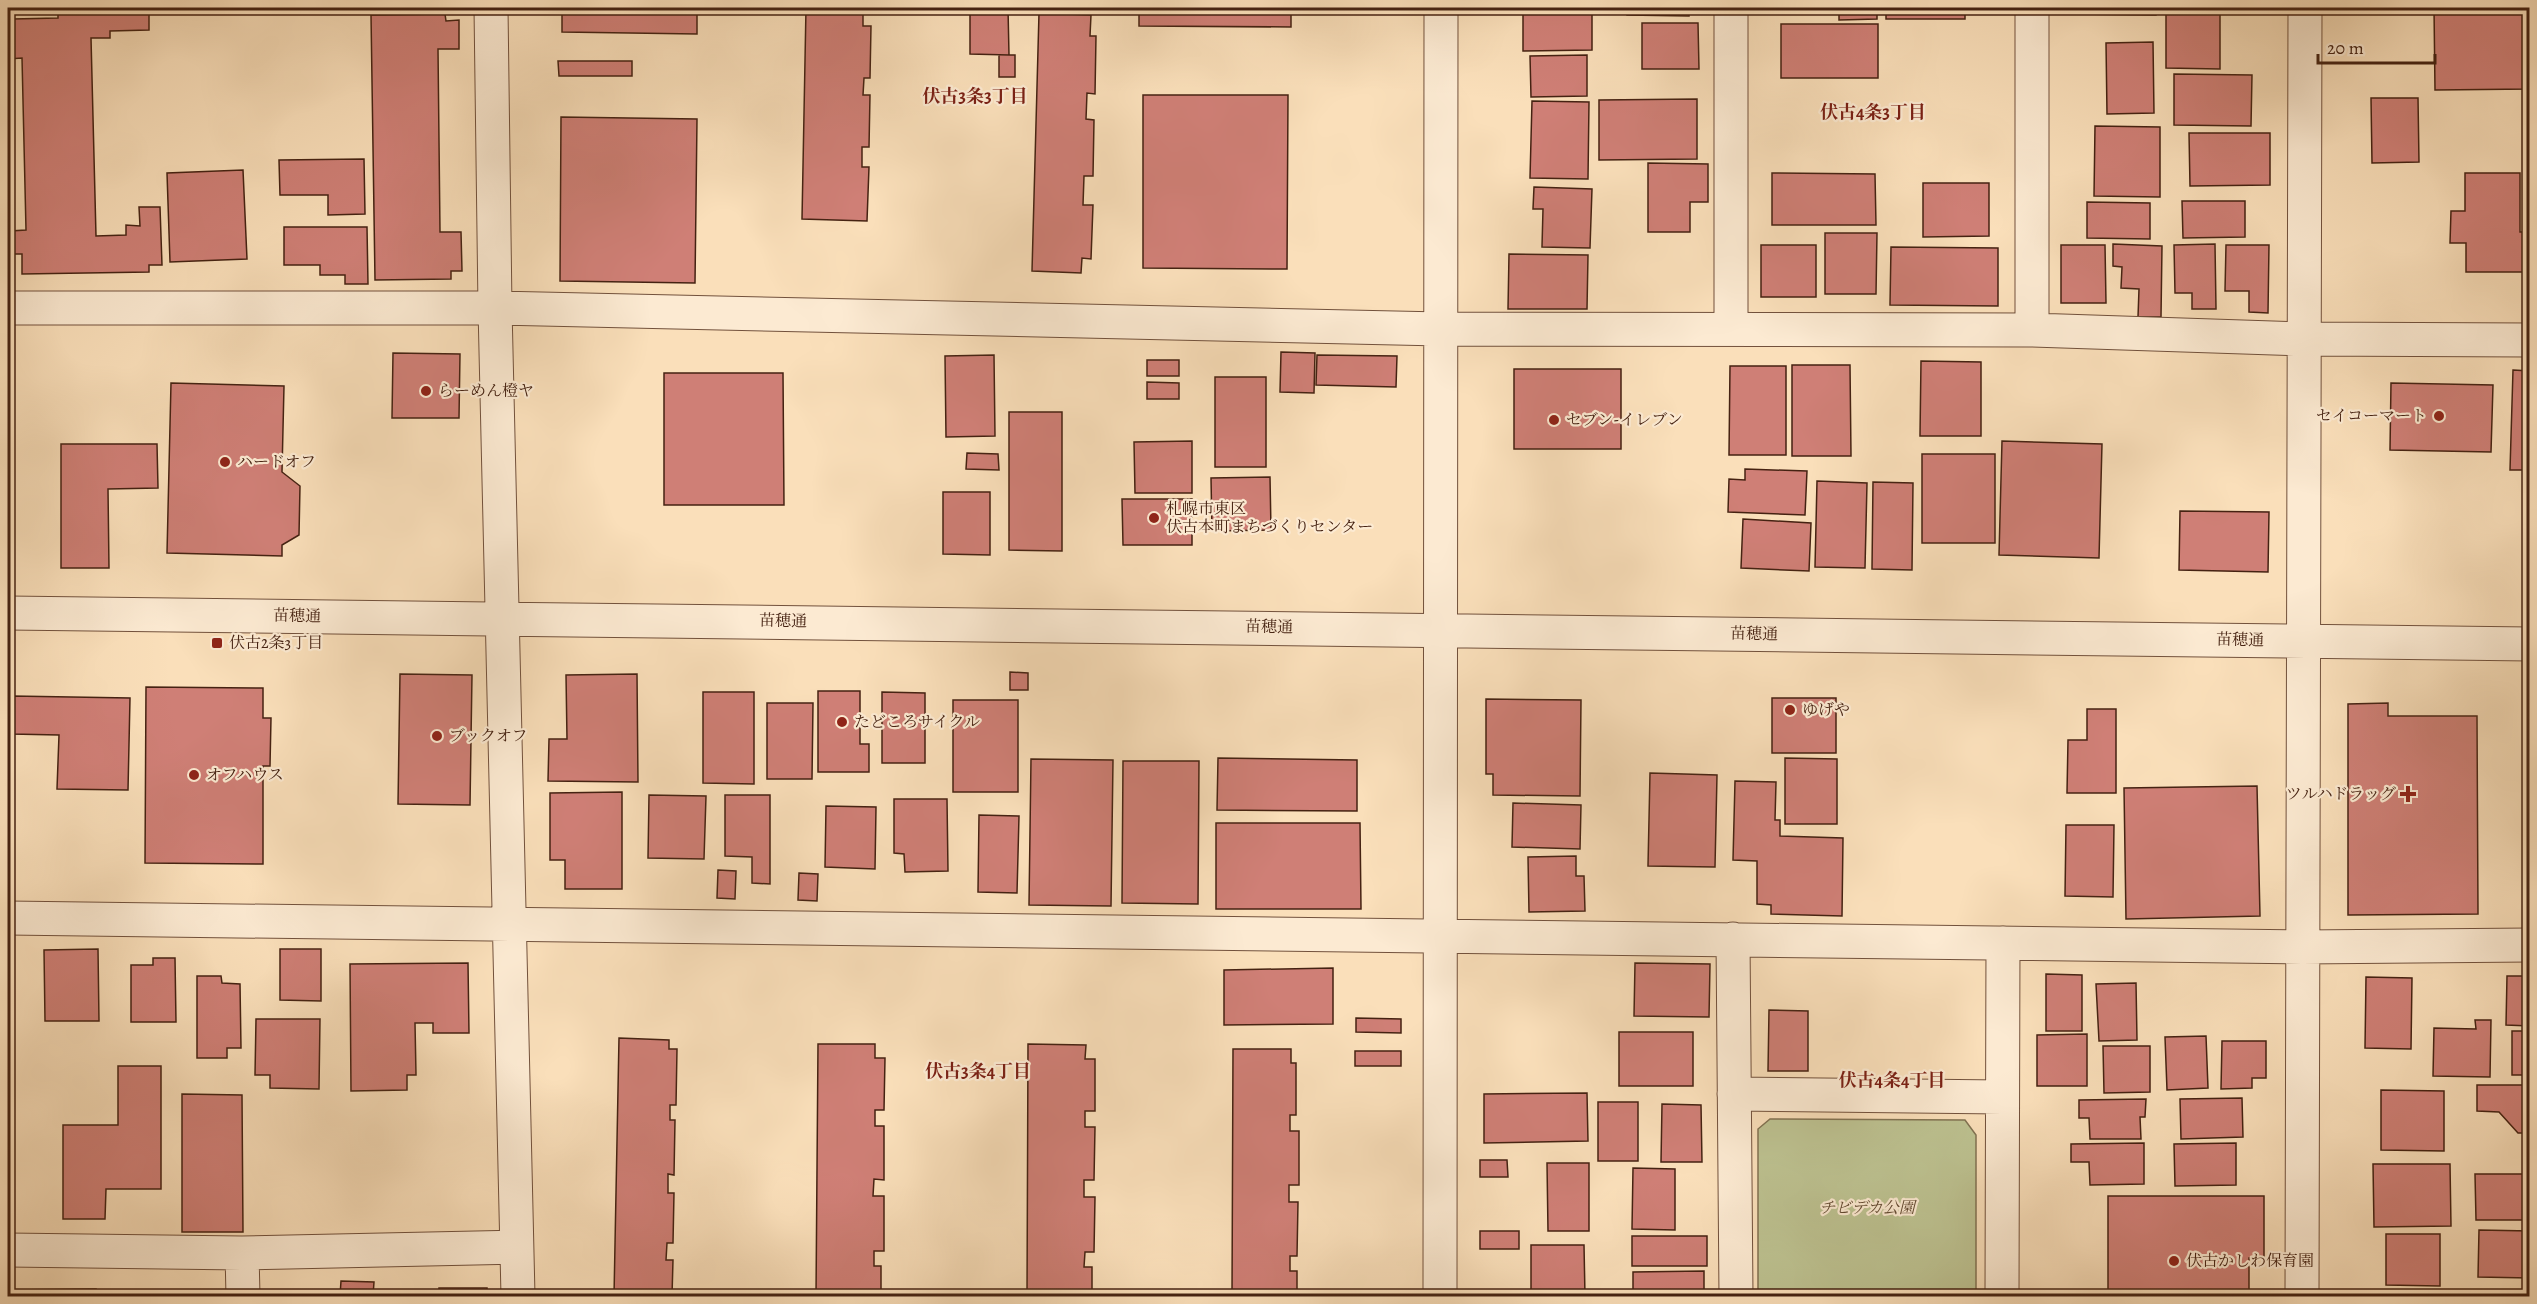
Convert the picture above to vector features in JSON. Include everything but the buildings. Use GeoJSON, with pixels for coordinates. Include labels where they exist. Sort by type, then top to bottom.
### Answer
{"type":"FeatureCollection","features":[{"type":"Feature","properties":{"kind":"street"},"geometry":{"type":"LineString","coordinates":[[491,8],[495,308],[518,1296]]}},
{"type":"Feature","properties":{"kind":"street"},"geometry":{"type":"LineString","coordinates":[[1440,1296],[1441,8]]}},
{"type":"Feature","properties":{"kind":"street"},"geometry":{"type":"LineString","coordinates":[[1731,8],[1731,328]]}},
{"type":"Feature","properties":{"kind":"street"},"geometry":{"type":"LineString","coordinates":[[2032,8],[2032,330]]}},
{"type":"Feature","properties":{"kind":"street"},"geometry":{"type":"LineString","coordinates":[[2302,1296],[2305,8]]}},
{"type":"Feature","properties":{"kind":"street"},"geometry":{"type":"LineString","coordinates":[[8,308],[495,308],[1441,329],[2032,330],[2303,339],[2529,340]]}},
{"type":"Feature","properties":{"kind":"street","name":"苗穂通"},"geometry":{"type":"LineString","coordinates":[[8,613],[2529,644]]}},
{"type":"Feature","properties":{"kind":"street"},"geometry":{"type":"LineString","coordinates":[[8,918],[2302,947],[2529,945]]}},
{"type":"Feature","properties":{"kind":"street"},"geometry":{"type":"LineString","coordinates":[[1733,939],[1736,1296]]}},
{"type":"Feature","properties":{"kind":"street"},"geometry":{"type":"LineString","coordinates":[[2002,1296],[2003,943]]}},
{"type":"Feature","properties":{"kind":"street"},"geometry":{"type":"LineString","coordinates":[[1734,1094],[2001,1097]]}},
{"type":"Feature","properties":{"kind":"street"},"geometry":{"type":"LineString","coordinates":[[8,1250],[242,1253],[516,1247]]}},
{"type":"Feature","properties":{"kind":"street"},"geometry":{"type":"LineString","coordinates":[[242,1253],[243,1296]]}},
{"type":"Feature","properties":{"kind":"green space","name":"チビデカ公園"},"geometry":{"type":"Polygon","coordinates":[[[1770,1119],[1965,1120],[1976,1135],[1976,1296],[1758,1296],[1758,1129],[1770,1119]]]}},
{"type":"Feature","properties":{"kind":"place","name":"らーめん橙ヤ"},"geometry":{"type":"Point","coordinates":[426,391]}},
{"type":"Feature","properties":{"kind":"place","name":"セイコーマート"},"geometry":{"type":"Point","coordinates":[2439,416]}},
{"type":"Feature","properties":{"kind":"place","name":"セブン-イレブン"},"geometry":{"type":"Point","coordinates":[1554,420]}},
{"type":"Feature","properties":{"kind":"place","name":"ハードオフ"},"geometry":{"type":"Point","coordinates":[225,462]}},
{"type":"Feature","properties":{"kind":"place","name":"札幌市東区 伏古本町まちづくりセンター"},"geometry":{"type":"Point","coordinates":[1154,518]}},
{"type":"Feature","properties":{"kind":"place","name":"伏古2条3丁目"},"geometry":{"type":"Point","coordinates":[217,643]}},
{"type":"Feature","properties":{"kind":"place","name":"ゆげや"},"geometry":{"type":"Point","coordinates":[1790,710]}},
{"type":"Feature","properties":{"kind":"place","name":"たどころサイクル"},"geometry":{"type":"Point","coordinates":[842,722]}},
{"type":"Feature","properties":{"kind":"place","name":"ブックオフ"},"geometry":{"type":"Point","coordinates":[437,736]}},
{"type":"Feature","properties":{"kind":"place","name":"オフハウス"},"geometry":{"type":"Point","coordinates":[194,775]}},
{"type":"Feature","properties":{"kind":"place","name":"ツルハドラッグ"},"geometry":{"type":"Point","coordinates":[2408,794]}},
{"type":"Feature","properties":{"kind":"place","name":"伏古かしわ保育園"},"geometry":{"type":"Point","coordinates":[2174,1261]}},
{"type":"Feature","properties":{"kind":"district","name":"伏古3条3丁目"},"geometry":{"type":"Point","coordinates":[975,96]}},
{"type":"Feature","properties":{"kind":"district","name":"伏古4条3丁目"},"geometry":{"type":"Point","coordinates":[1873,112]}},
{"type":"Feature","properties":{"kind":"district","name":"伏古3条4丁目"},"geometry":{"type":"Point","coordinates":[978,1071]}},
{"type":"Feature","properties":{"kind":"district","name":"伏古4条4丁目"},"geometry":{"type":"Point","coordinates":[1892,1080]}}]}
